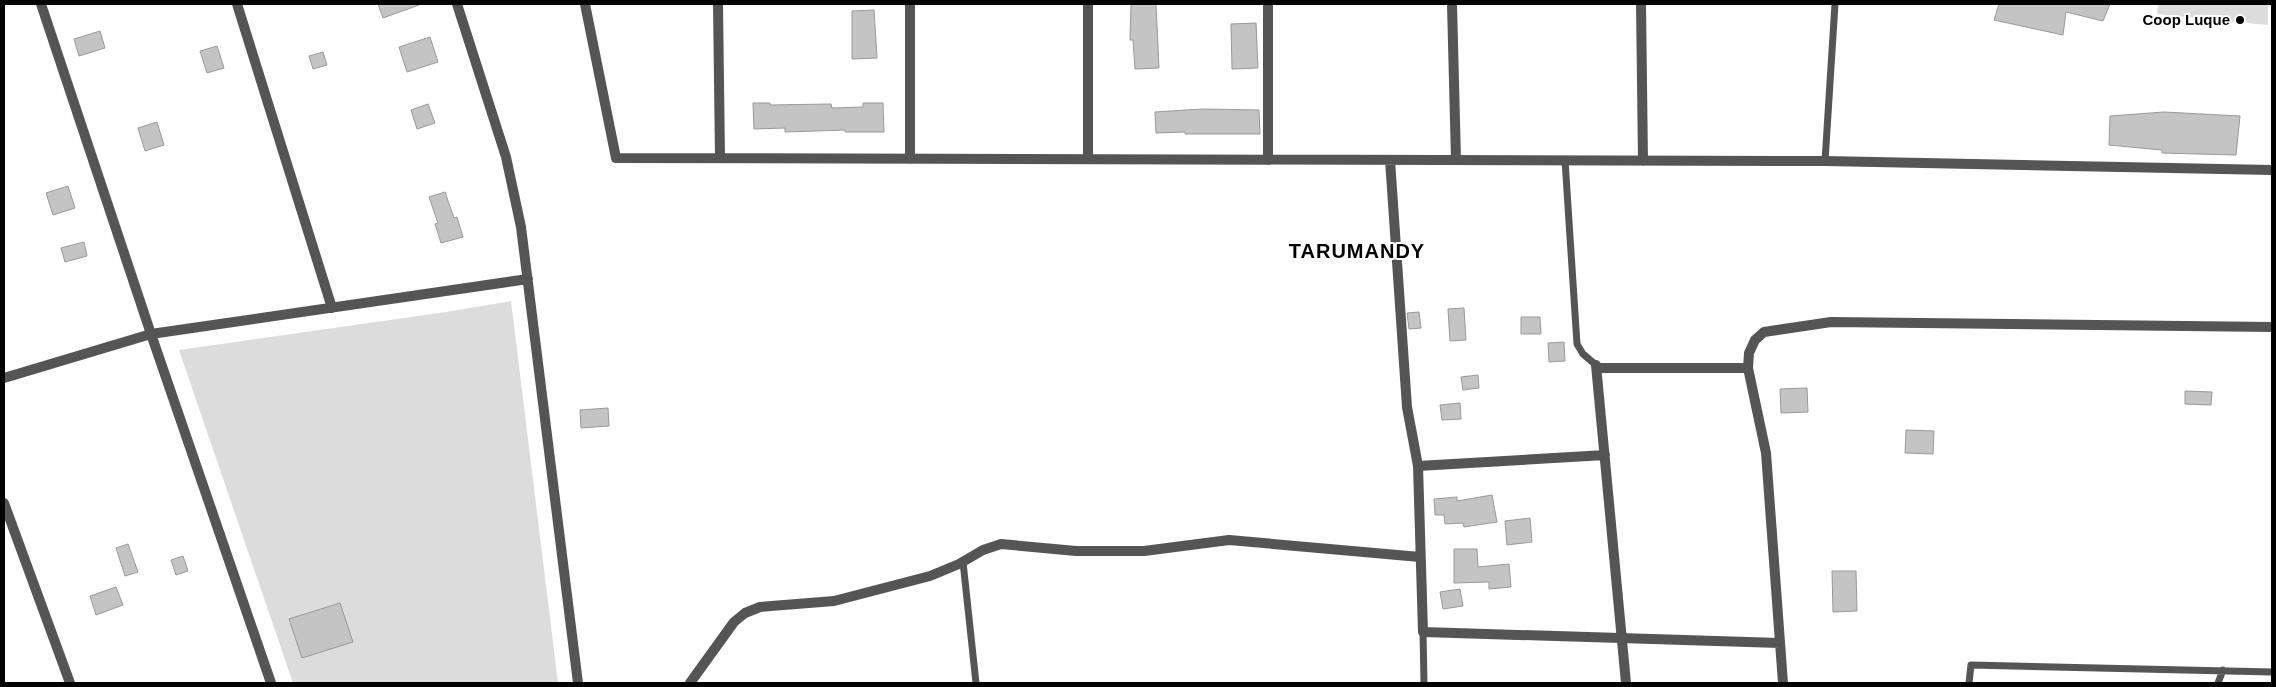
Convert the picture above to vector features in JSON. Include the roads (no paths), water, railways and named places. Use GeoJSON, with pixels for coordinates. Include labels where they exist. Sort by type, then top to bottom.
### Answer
{"type":"FeatureCollection","features":[{"type":"Feature","properties":{"kind":"street"},"geometry":{"type":"LineString","coordinates":[[42,4],[150,334],[271,683]]}},
{"type":"Feature","properties":{"kind":"street"},"geometry":{"type":"LineString","coordinates":[[237,4],[332,308]]}},
{"type":"Feature","properties":{"kind":"street"},"geometry":{"type":"LineString","coordinates":[[457,4],[506,157],[521,227],[578,683]]}},
{"type":"Feature","properties":{"kind":"street"},"geometry":{"type":"LineString","coordinates":[[585,4],[616,158],[1825,161],[2272,170]]}},
{"type":"Feature","properties":{"kind":"street"},"geometry":{"type":"LineString","coordinates":[[718,4],[720,158]]}},
{"type":"Feature","properties":{"kind":"street"},"geometry":{"type":"LineString","coordinates":[[910,4],[910,159]]}},
{"type":"Feature","properties":{"kind":"street"},"geometry":{"type":"LineString","coordinates":[[1088,4],[1088,159]]}},
{"type":"Feature","properties":{"kind":"street"},"geometry":{"type":"LineString","coordinates":[[1268,4],[1268,160]]}},
{"type":"Feature","properties":{"kind":"street"},"geometry":{"type":"LineString","coordinates":[[1452,4],[1456,160]]}},
{"type":"Feature","properties":{"kind":"street"},"geometry":{"type":"LineString","coordinates":[[1641,4],[1643,161]]}},
{"type":"Feature","properties":{"kind":"street"},"geometry":{"type":"LineString","coordinates":[[1390,160],[1407,407],[1418,466],[1423,632],[1780,643]]}},
{"type":"Feature","properties":{"kind":"street"},"geometry":{"type":"LineString","coordinates":[[4,378],[150,334],[528,279]]}},
{"type":"Feature","properties":{"kind":"street"},"geometry":{"type":"LineString","coordinates":[[1783,683],[1766,453],[1748,368],[1749,353],[1755,340],[1764,332],[1831,322],[2272,327]]}},
{"type":"Feature","properties":{"kind":"street"},"geometry":{"type":"LineString","coordinates":[[1626,683],[1597,367],[1748,368]]}},
{"type":"Feature","properties":{"kind":"street"},"geometry":{"type":"LineString","coordinates":[[1418,466],[1605,455]]}},
{"type":"Feature","properties":{"kind":"street"},"geometry":{"type":"LineString","coordinates":[[4,503],[70,683]]}},
{"type":"Feature","properties":{"kind":"street"},"geometry":{"type":"LineString","coordinates":[[690,683],[734,622],[745,613],[760,607],[834,601],[930,576],[963,562],[984,550],[1001,544],[1076,551],[1144,551],[1229,540],[1420,557]]}},
{"type":"Feature","properties":{"kind":"lane"},"geometry":{"type":"LineString","coordinates":[[1825,161],[1835,4]]}},
{"type":"Feature","properties":{"kind":"lane"},"geometry":{"type":"LineString","coordinates":[[1565,160],[1577,344],[1583,354],[1597,367]]}},
{"type":"Feature","properties":{"kind":"lane"},"geometry":{"type":"LineString","coordinates":[[963,562],[976,683]]}},
{"type":"Feature","properties":{"kind":"lane"},"geometry":{"type":"LineString","coordinates":[[1423,632],[1424,683]]}},
{"type":"Feature","properties":{"kind":"lane"},"geometry":{"type":"LineString","coordinates":[[1969,683],[1971,665],[2272,672]]}},
{"type":"Feature","properties":{"kind":"lane"},"geometry":{"type":"LineString","coordinates":[[2218,683],[2223,670]]}},
{"type":"Feature","properties":{"kind":"place","name":"Coop Luque"},"geometry":{"type":"Point","coordinates":[2240,20]}},
{"type":"Feature","properties":{"kind":"district","name":"TARUMANDY"},"geometry":{"type":"Point","coordinates":[1357,251]}}]}
